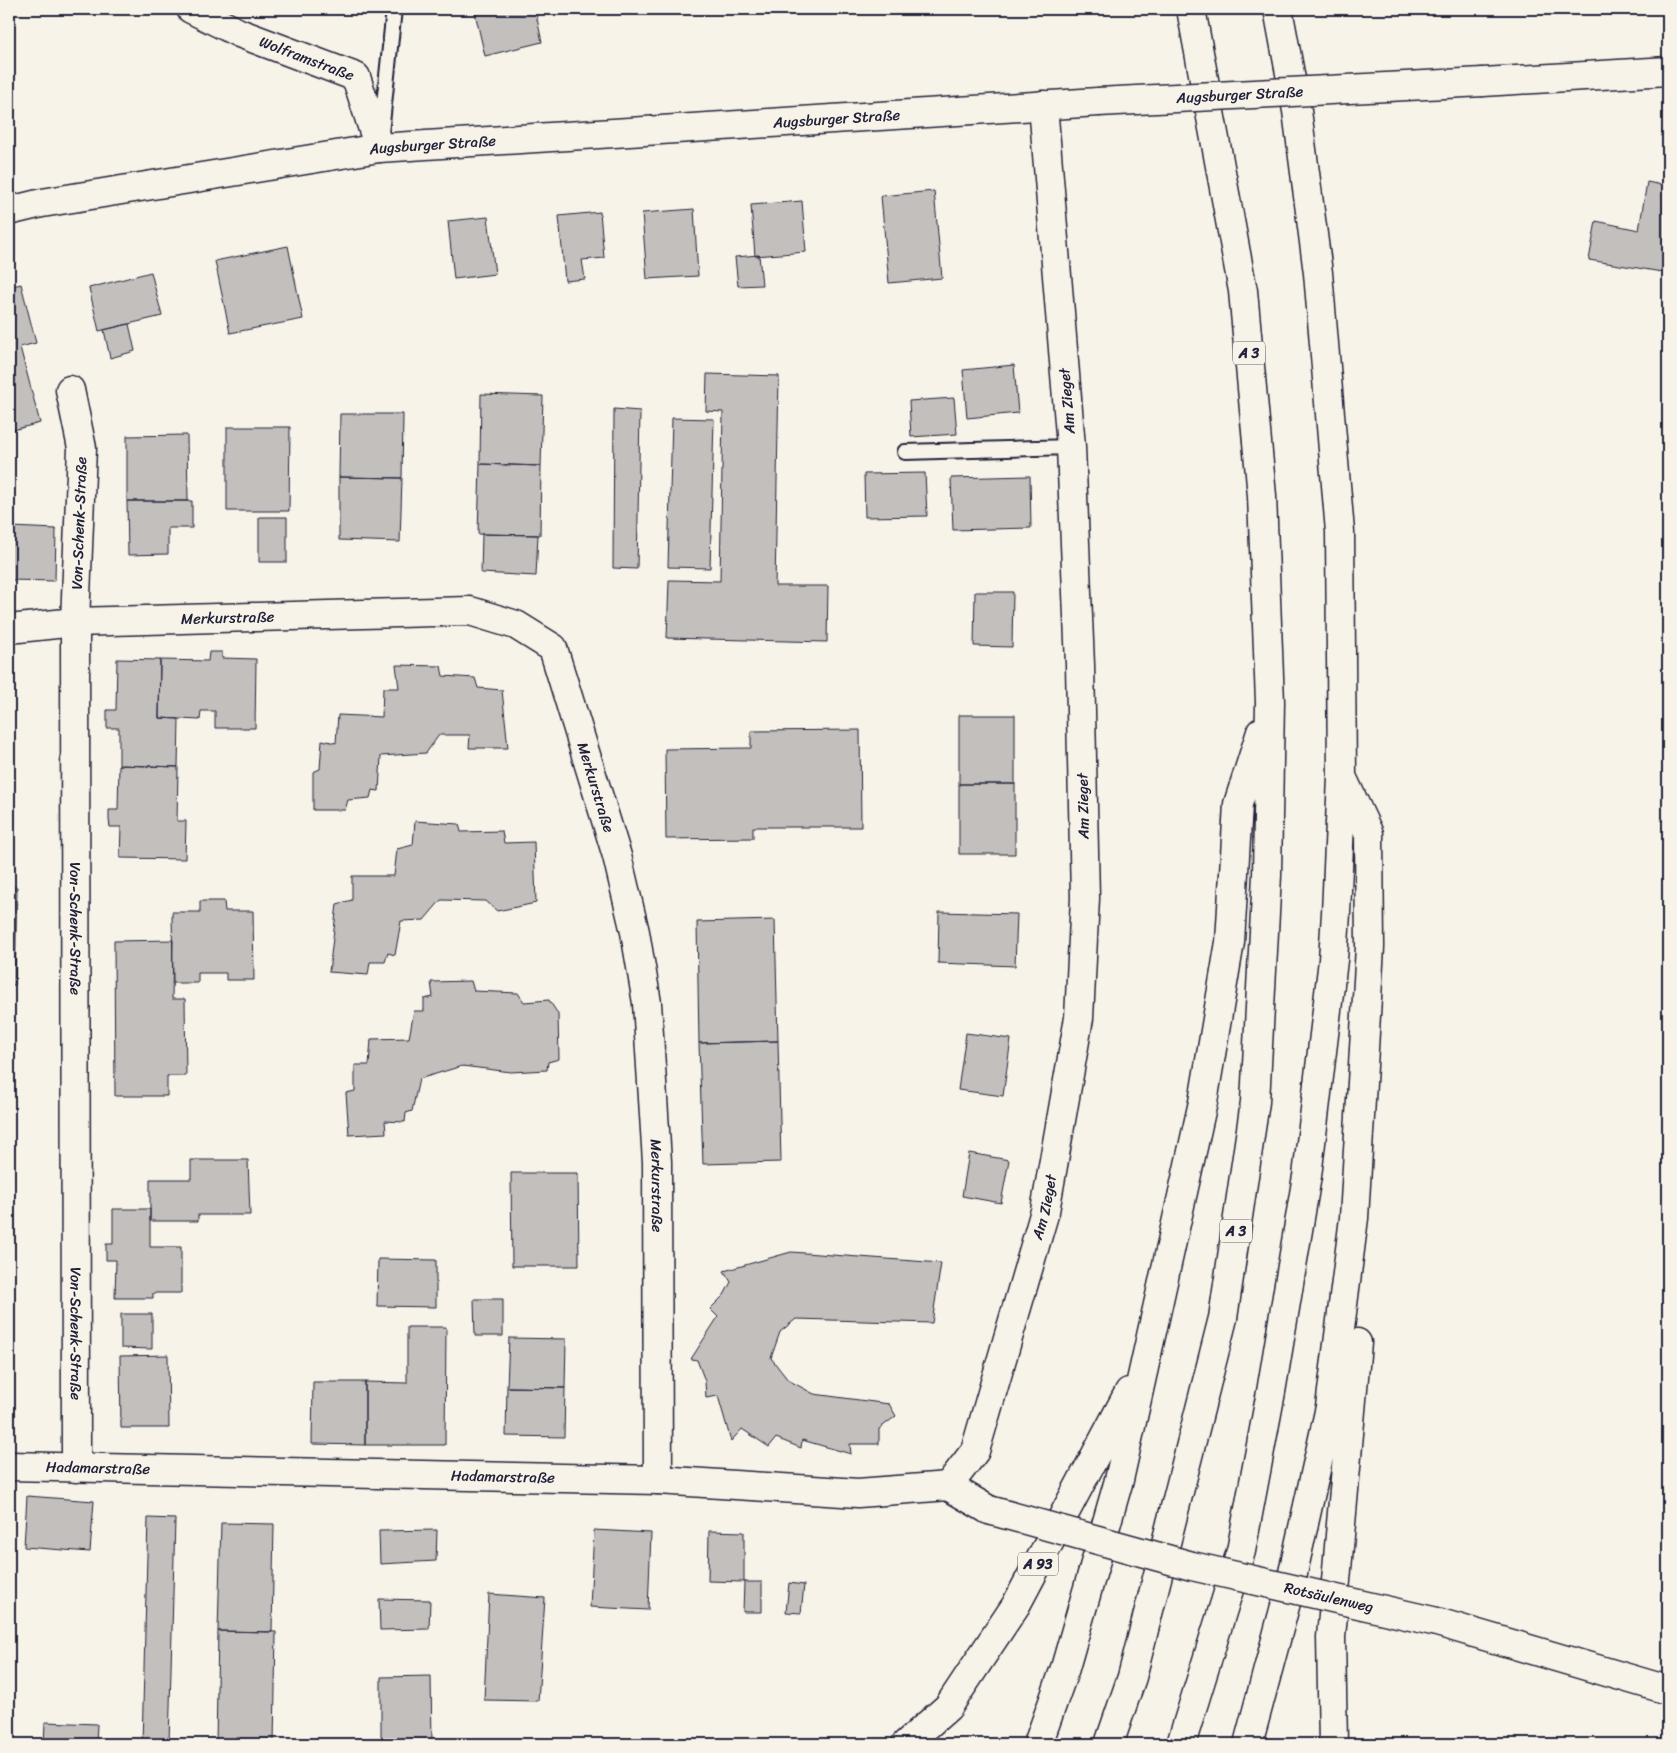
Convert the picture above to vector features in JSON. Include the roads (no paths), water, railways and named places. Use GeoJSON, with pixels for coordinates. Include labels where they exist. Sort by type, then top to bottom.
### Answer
{"type":"FeatureCollection","features":[{"type":"Feature","properties":{"kind":"main road","name":"Wolframstraße"},"geometry":{"type":"LineString","coordinates":[[191,9],[239,33],[356,77],[379,148]]}},
{"type":"Feature","properties":{"kind":"main road","name":"A 3"},"geometry":{"type":"LineString","coordinates":[[1109,1744],[1132,1677],[1223,1318],[1255,1102],[1267,874],[1270,702],[1262,496],[1243,291],[1191,9]]}},
{"type":"Feature","properties":{"kind":"main road"},"geometry":{"type":"LineString","coordinates":[[1182,1744],[1240,1551],[1271,1392],[1304,1196],[1333,960],[1342,777],[1340,532],[1318,273],[1297,111],[1278,9]]}},
{"type":"Feature","properties":{"kind":"main road","name":"Augsburger Straße"},"geometry":{"type":"LineString","coordinates":[[9,211],[42,203],[379,148],[1043,105],[1668,71]]}},
{"type":"Feature","properties":{"kind":"main road","name":"Am Zieget"},"geometry":{"type":"LineString","coordinates":[[948,1486],[975,1451],[1045,1211],[1079,1018],[1085,888],[1080,665],[1071,447],[1043,105]]}},
{"type":"Feature","properties":{"kind":"main road","name":"Von-Schenk-Straße"},"geometry":{"type":"LineString","coordinates":[[70,390],[82,448],[75,622],[76,1468]]}},
{"type":"Feature","properties":{"kind":"main road","name":"Merkurstraße"},"geometry":{"type":"LineString","coordinates":[[9,629],[75,622],[470,611],[516,625],[553,648],[617,856],[635,932],[647,1003],[657,1162],[658,1480]]}},
{"type":"Feature","properties":{"kind":"main road"},"geometry":{"type":"LineString","coordinates":[[1038,1744],[1065,1668],[1119,1480],[1203,1102],[1230,942],[1238,804],[1270,702]]}},
{"type":"Feature","properties":{"kind":"main road"},"geometry":{"type":"LineString","coordinates":[[1248,1744],[1288,1595],[1330,1407],[1354,1218],[1370,947],[1369,834],[1342,777]]}},
{"type":"Feature","properties":{"kind":"main road"},"geometry":{"type":"LineString","coordinates":[[1333,1744],[1331,1637],[1365,1266],[1354,1218]]}},
{"type":"Feature","properties":{"kind":"main road","name":"A 93"},"geometry":{"type":"LineString","coordinates":[[906,1744],[948,1707],[1016,1605],[1144,1364]]}},
{"type":"Feature","properties":{"kind":"main road","name":"Hadamarstraße"},"geometry":{"type":"LineString","coordinates":[[9,1466],[658,1480],[858,1493],[948,1486]]}},
{"type":"Feature","properties":{"kind":"main road","name":"Rotsäulenweg"},"geometry":{"type":"LineString","coordinates":[[948,1486],[988,1510],[1192,1566],[1437,1622],[1668,1690]]}},
{"type":"Feature","properties":{"kind":"lane"},"geometry":{"type":"LineString","coordinates":[[379,148],[394,9]]}},
{"type":"Feature","properties":{"kind":"lane"},"geometry":{"type":"LineString","coordinates":[[905,452],[1071,447]]}}]}
